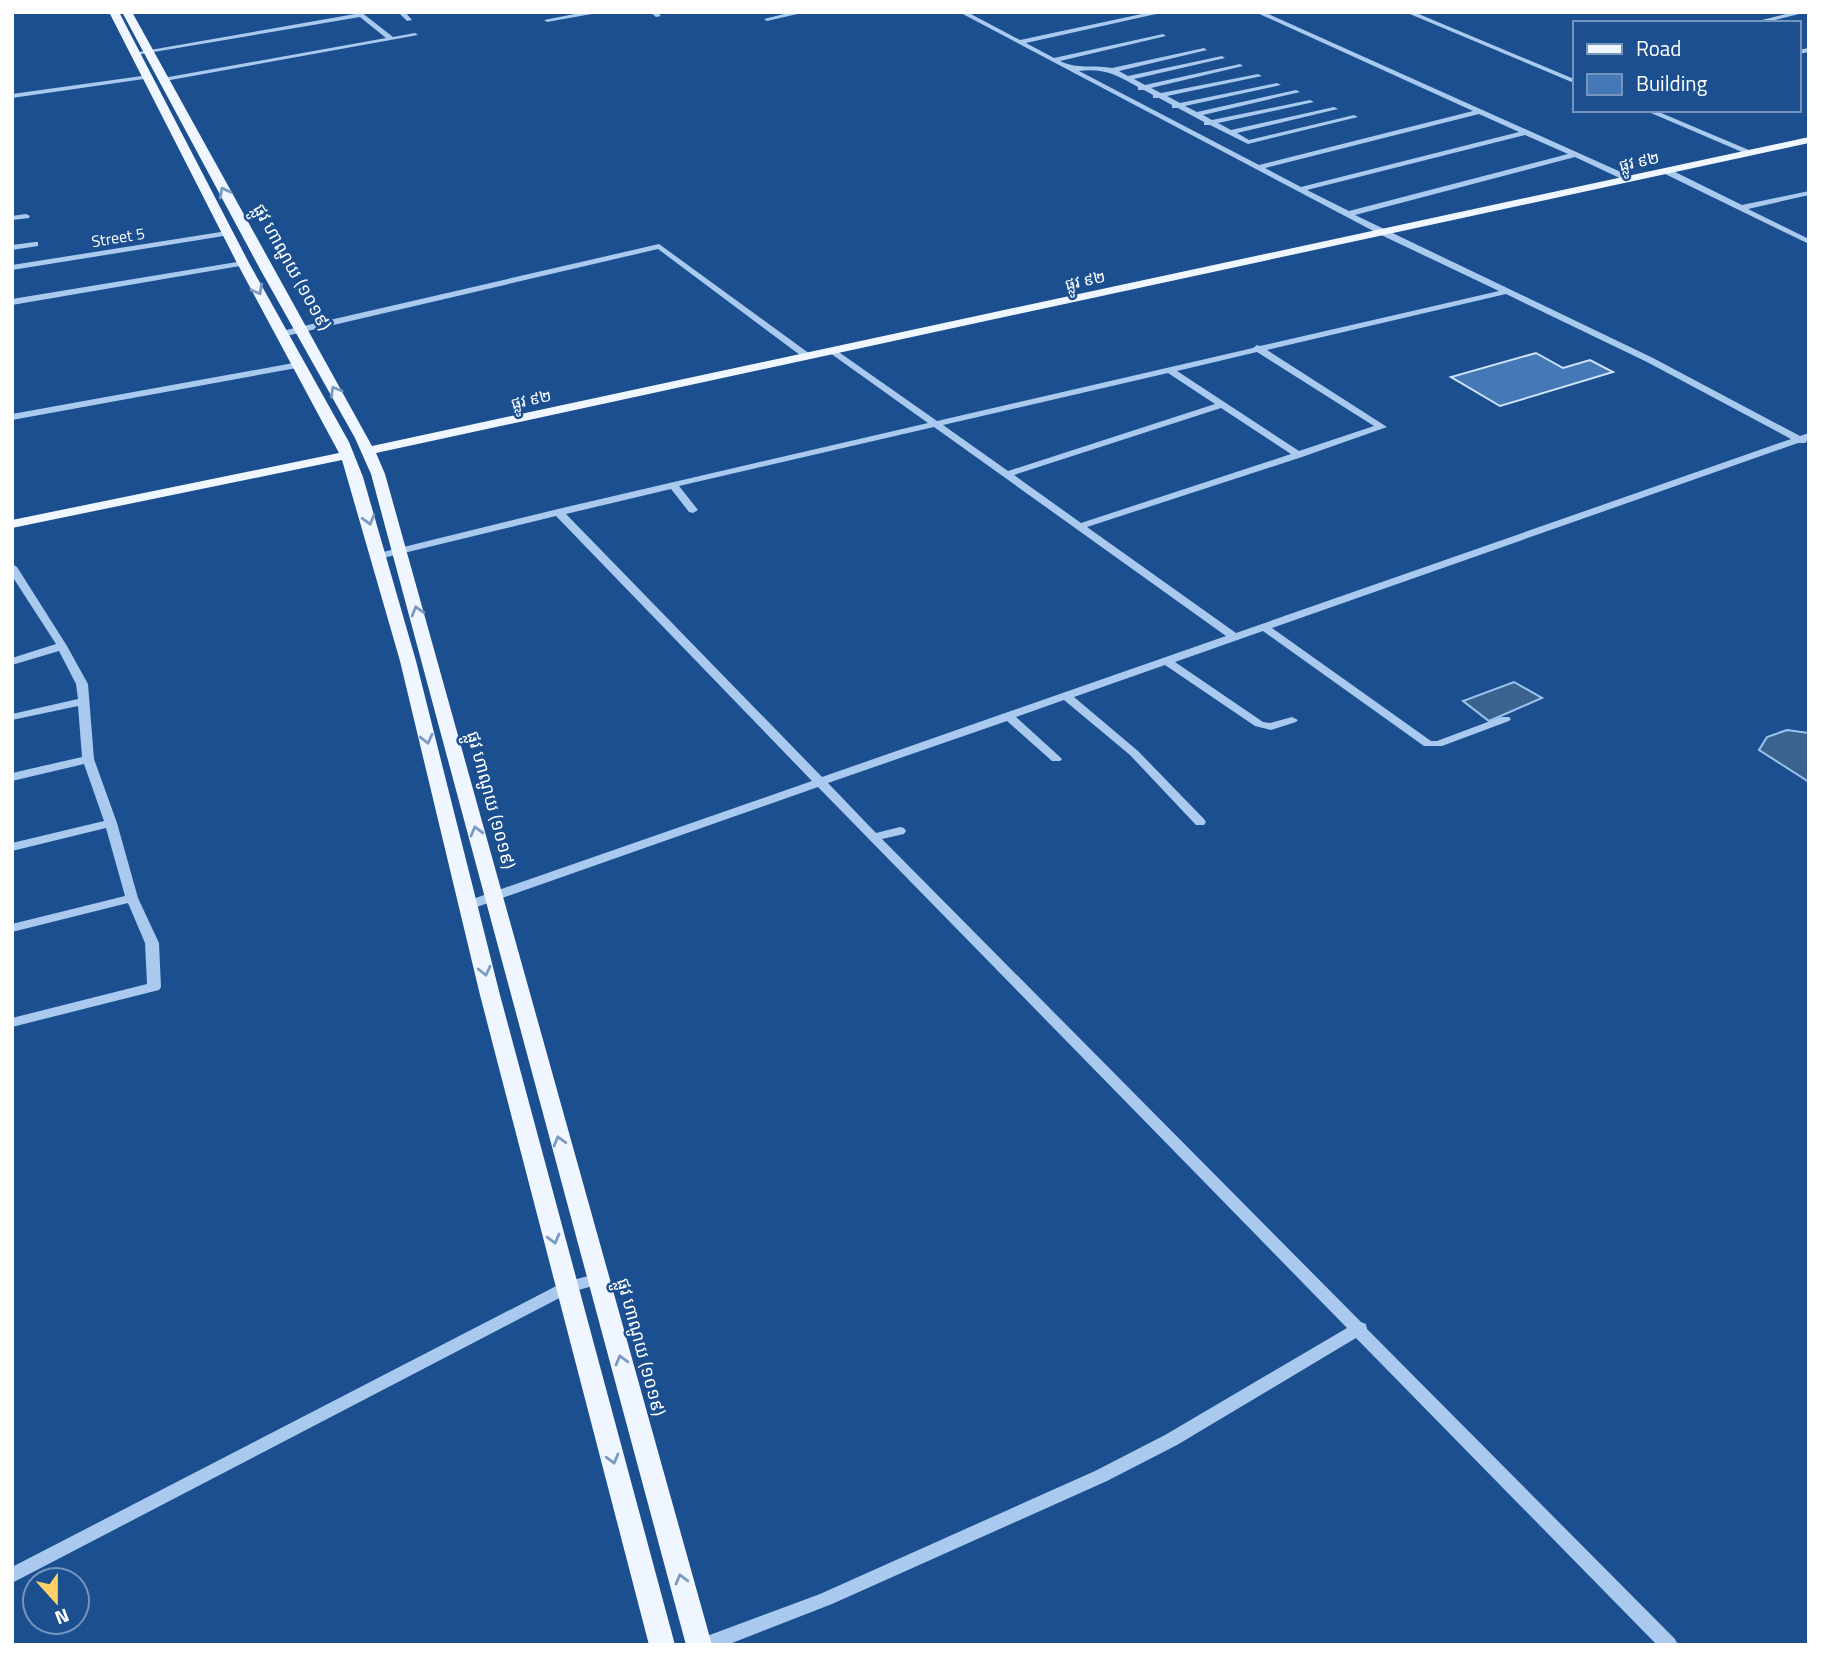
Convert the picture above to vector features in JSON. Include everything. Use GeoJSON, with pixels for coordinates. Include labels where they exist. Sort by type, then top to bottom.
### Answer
{"type":"FeatureCollection","features":[{"type":"Feature","properties":{"kind":"main road"},"geometry":{"type":"LineString","coordinates":[[114,12],[243,263],[348,455],[379,556],[662,1645]]}},
{"type":"Feature","properties":{"kind":"main road","name":"ផ្លូវ ហាណូយ (១០១៩)"},"geometry":{"type":"LineString","coordinates":[[127,12],[368,451],[400,550],[699,1645]]}},
{"type":"Feature","properties":{"kind":"main road","name":"ផ្លូវ ៩២"},"geometry":{"type":"LineString","coordinates":[[368,451],[1809,140]]}},
{"type":"Feature","properties":{"kind":"main road"},"geometry":{"type":"LineString","coordinates":[[12,524],[348,455]]}},
{"type":"Feature","properties":{"kind":"street"},"geometry":{"type":"LineString","coordinates":[[401,12],[409,20]]}},
{"type":"Feature","properties":{"kind":"street"},"geometry":{"type":"LineString","coordinates":[[547,20],[600,12]]}},
{"type":"Feature","properties":{"kind":"street"},"geometry":{"type":"LineString","coordinates":[[767,19],[803,12]]}},
{"type":"Feature","properties":{"kind":"street"},"geometry":{"type":"LineString","coordinates":[[962,12],[1382,232],[1510,291],[1805,440]]}},
{"type":"Feature","properties":{"kind":"street"},"geometry":{"type":"LineString","coordinates":[[1019,42],[1162,12]]}},
{"type":"Feature","properties":{"kind":"street"},"geometry":{"type":"LineString","coordinates":[[1258,12],[1629,179]]}},
{"type":"Feature","properties":{"kind":"street"},"geometry":{"type":"LineString","coordinates":[[1408,12],[1573,80]]}},
{"type":"Feature","properties":{"kind":"street"},"geometry":{"type":"LineString","coordinates":[[1762,21],[1804,12]]}},
{"type":"Feature","properties":{"kind":"street"},"geometry":{"type":"LineString","coordinates":[[136,52],[359,14],[392,39]]}},
{"type":"Feature","properties":{"kind":"street"},"geometry":{"type":"LineString","coordinates":[[165,79],[415,35]]}},
{"type":"Feature","properties":{"kind":"street"},"geometry":{"type":"LineString","coordinates":[[1053,60],[1163,36]]}},
{"type":"Feature","properties":{"kind":"street"},"geometry":{"type":"LineString","coordinates":[[1112,70],[1204,50]]}},
{"type":"Feature","properties":{"kind":"street"},"geometry":{"type":"LineString","coordinates":[[1127,78],[1222,58]]}},
{"type":"Feature","properties":{"kind":"street"},"geometry":{"type":"LineString","coordinates":[[1141,88],[1240,66]]}},
{"type":"Feature","properties":{"kind":"street"},"geometry":{"type":"LineString","coordinates":[[1072,69],[1097,67],[1112,70],[1156,96],[1248,142]]}},
{"type":"Feature","properties":{"kind":"street"},"geometry":{"type":"LineString","coordinates":[[12,96],[149,76]]}},
{"type":"Feature","properties":{"kind":"street"},"geometry":{"type":"LineString","coordinates":[[1156,96],[1258,76]]}},
{"type":"Feature","properties":{"kind":"street"},"geometry":{"type":"LineString","coordinates":[[1151,111],[1277,85]]}},
{"type":"Feature","properties":{"kind":"street"},"geometry":{"type":"LineString","coordinates":[[1194,115],[1296,92]]}},
{"type":"Feature","properties":{"kind":"street"},"geometry":{"type":"LineString","coordinates":[[1186,129],[1310,102]]}},
{"type":"Feature","properties":{"kind":"street"},"geometry":{"type":"LineString","coordinates":[[1229,133],[1334,109]]}},
{"type":"Feature","properties":{"kind":"street"},"geometry":{"type":"LineString","coordinates":[[1259,167],[1479,112]]}},
{"type":"Feature","properties":{"kind":"street"},"geometry":{"type":"LineString","coordinates":[[1652,112],[1752,153]]}},
{"type":"Feature","properties":{"kind":"street"},"geometry":{"type":"LineString","coordinates":[[1222,148],[1353,117]]}},
{"type":"Feature","properties":{"kind":"street"},"geometry":{"type":"LineString","coordinates":[[1301,189],[1525,132]]}},
{"type":"Feature","properties":{"kind":"street"},"geometry":{"type":"LineString","coordinates":[[1348,214],[1574,155]]}},
{"type":"Feature","properties":{"kind":"street"},"geometry":{"type":"LineString","coordinates":[[1666,171],[1809,242]]}},
{"type":"Feature","properties":{"kind":"street"},"geometry":{"type":"LineString","coordinates":[[1741,208],[1809,193]]}},
{"type":"Feature","properties":{"kind":"street"},"geometry":{"type":"LineString","coordinates":[[12,218],[26,216]]}},
{"type":"Feature","properties":{"kind":"street","name":"Street 5"},"geometry":{"type":"LineString","coordinates":[[12,268],[228,233]]}},
{"type":"Feature","properties":{"kind":"street"},"geometry":{"type":"LineString","coordinates":[[12,248],[35,244]]}},
{"type":"Feature","properties":{"kind":"street"},"geometry":{"type":"LineString","coordinates":[[282,334],[659,246],[807,356]]}},
{"type":"Feature","properties":{"kind":"street"},"geometry":{"type":"LineString","coordinates":[[12,302],[243,263]]}},
{"type":"Feature","properties":{"kind":"street"},"geometry":{"type":"LineString","coordinates":[[379,556],[1257,348],[1510,291]]}},
{"type":"Feature","properties":{"kind":"street"},"geometry":{"type":"LineString","coordinates":[[1078,527],[1382,427],[1257,348]]}},
{"type":"Feature","properties":{"kind":"street"},"geometry":{"type":"LineString","coordinates":[[833,351],[1234,637]]}},
{"type":"Feature","properties":{"kind":"street"},"geometry":{"type":"LineString","coordinates":[[12,417],[299,365]]}},
{"type":"Feature","properties":{"kind":"street"},"geometry":{"type":"LineString","coordinates":[[1168,369],[1299,455]]}},
{"type":"Feature","properties":{"kind":"street"},"geometry":{"type":"LineString","coordinates":[[1005,475],[1222,405]]}},
{"type":"Feature","properties":{"kind":"street"},"geometry":{"type":"LineString","coordinates":[[469,905],[1264,626],[1805,440]]}},
{"type":"Feature","properties":{"kind":"street"},"geometry":{"type":"LineString","coordinates":[[348,455],[368,451]]}},
{"type":"Feature","properties":{"kind":"street"},"geometry":{"type":"LineString","coordinates":[[673,485],[693,510]]}},
{"type":"Feature","properties":{"kind":"street"},"geometry":{"type":"LineString","coordinates":[[558,512],[822,781],[873,837],[1360,1328],[1669,1645]]}},
{"type":"Feature","properties":{"kind":"street"},"geometry":{"type":"LineString","coordinates":[[12,567],[62,646],[82,684],[88,759],[111,822],[132,898],[152,943],[154,987],[12,1023]]}},
{"type":"Feature","properties":{"kind":"street"},"geometry":{"type":"LineString","coordinates":[[12,596],[27,593]]}},
{"type":"Feature","properties":{"kind":"street"},"geometry":{"type":"LineString","coordinates":[[1264,626],[1428,744],[1438,744],[1505,719]]}},
{"type":"Feature","properties":{"kind":"street"},"geometry":{"type":"LineString","coordinates":[[12,662],[62,646]]}},
{"type":"Feature","properties":{"kind":"street"},"geometry":{"type":"LineString","coordinates":[[1166,661],[1259,724],[1270,727],[1292,720]]}},
{"type":"Feature","properties":{"kind":"street"},"geometry":{"type":"LineString","coordinates":[[1066,696],[1134,753],[1200,822]]}},
{"type":"Feature","properties":{"kind":"street"},"geometry":{"type":"LineString","coordinates":[[12,717],[83,701]]}},
{"type":"Feature","properties":{"kind":"street"},"geometry":{"type":"LineString","coordinates":[[1008,716],[1056,759]]}},
{"type":"Feature","properties":{"kind":"street"},"geometry":{"type":"LineString","coordinates":[[12,777],[88,759]]}},
{"type":"Feature","properties":{"kind":"street"},"geometry":{"type":"LineString","coordinates":[[12,847],[111,822]]}},
{"type":"Feature","properties":{"kind":"street"},"geometry":{"type":"LineString","coordinates":[[873,837],[900,831]]}},
{"type":"Feature","properties":{"kind":"street"},"geometry":{"type":"LineString","coordinates":[[12,928],[132,898]]}},
{"type":"Feature","properties":{"kind":"street"},"geometry":{"type":"LineString","coordinates":[[12,1576],[567,1287],[599,1279]]}},
{"type":"Feature","properties":{"kind":"street"},"geometry":{"type":"LineString","coordinates":[[705,1645],[826,1599],[1101,1476],[1171,1440],[1360,1328]]}},
{"type":"Feature","properties":{"kind":"water"},"geometry":{"type":"Polygon","coordinates":[[[1514,682],[1542,698],[1489,721],[1463,701],[1514,682]]]}},
{"type":"Feature","properties":{"kind":"water"},"geometry":{"type":"Polygon","coordinates":[[[1787,730],[1809,733],[1809,782],[1759,750],[1767,737],[1787,730]]]}},
{"type":"Feature","properties":{"kind":"building"},"geometry":{"type":"Polygon","coordinates":[[[1536,353],[1563,368],[1590,360],[1613,372],[1500,406],[1451,377],[1536,353]]]}}]}
